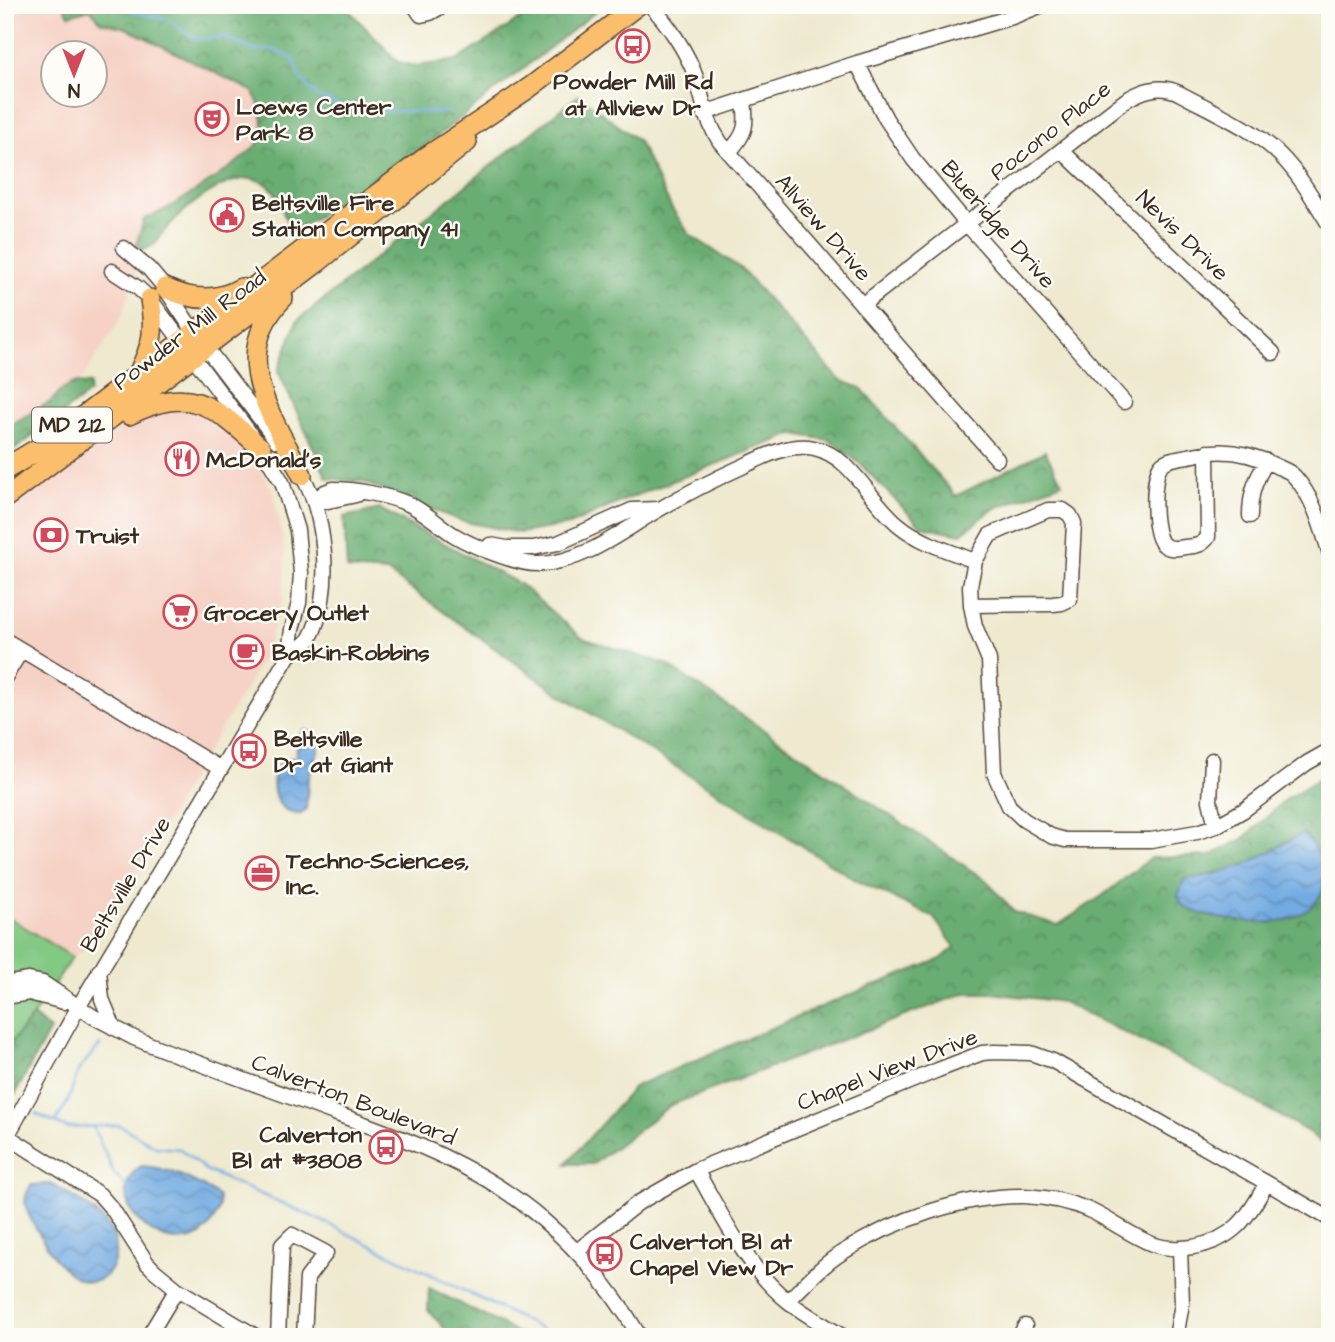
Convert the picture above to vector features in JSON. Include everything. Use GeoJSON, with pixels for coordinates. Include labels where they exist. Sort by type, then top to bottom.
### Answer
{"type":"FeatureCollection","features":[{"type":"Feature","properties":{"kind":"highway"},"geometry":{"type":"LineString","coordinates":[[5,468],[47,444]]}},
{"type":"Feature","properties":{"kind":"main road","name":"Powder Mill Road"},"geometry":{"type":"LineString","coordinates":[[5,498],[93,432],[193,344],[313,255],[426,157],[529,88],[638,5]]}},
{"type":"Feature","properties":{"kind":"main road"},"geometry":{"type":"LineString","coordinates":[[138,374],[151,346],[157,294],[207,299],[221,297],[313,255]]}},
{"type":"Feature","properties":{"kind":"main road"},"geometry":{"type":"LineString","coordinates":[[302,475],[260,389],[256,376],[255,348],[267,317],[313,255]]}},
{"type":"Feature","properties":{"kind":"main road","name":"Powder Mill Road"},"geometry":{"type":"LineString","coordinates":[[5,475],[138,374],[193,344]]}},
{"type":"Feature","properties":{"kind":"main road"},"geometry":{"type":"LineString","coordinates":[[93,432],[149,405],[185,400],[210,407],[223,415],[261,449]]}},
{"type":"Feature","properties":{"kind":"street"},"geometry":{"type":"LineString","coordinates":[[414,5],[421,15],[444,5]]}},
{"type":"Feature","properties":{"kind":"street","name":"Allview Drive"},"geometry":{"type":"LineString","coordinates":[[650,5],[687,57],[712,130],[997,459]]}},
{"type":"Feature","properties":{"kind":"street"},"geometry":{"type":"LineString","coordinates":[[704,113],[857,63],[1012,17],[1042,5]]}},
{"type":"Feature","properties":{"kind":"street","name":"Blueridge Drive"},"geometry":{"type":"LineString","coordinates":[[857,63],[899,141],[966,223],[1124,402]]}},
{"type":"Feature","properties":{"kind":"street","name":"Pocono Place"},"geometry":{"type":"LineString","coordinates":[[862,305],[1126,100],[1152,89],[1170,89],[1246,131],[1277,152],[1330,226]]}},
{"type":"Feature","properties":{"kind":"street"},"geometry":{"type":"LineString","coordinates":[[729,152],[746,129],[744,100]]}},
{"type":"Feature","properties":{"kind":"street","name":"Nevis Drive"},"geometry":{"type":"LineString","coordinates":[[1062,151],[1273,353]]}},
{"type":"Feature","properties":{"kind":"street"},"geometry":{"type":"LineString","coordinates":[[124,248],[149,269],[157,294],[193,344]]}},
{"type":"Feature","properties":{"kind":"street"},"geometry":{"type":"LineString","coordinates":[[112,271],[138,288],[157,294]]}},
{"type":"Feature","properties":{"kind":"street","name":"Beltsville Drive"},"geometry":{"type":"LineString","coordinates":[[193,344],[282,482],[297,530],[301,580],[289,655]]}},
{"type":"Feature","properties":{"kind":"street","name":"Beltsville Drive"},"geometry":{"type":"LineString","coordinates":[[6,1138],[99,971],[289,655],[309,640],[321,601],[324,584],[323,544],[314,501],[302,475],[193,344]]}},
{"type":"Feature","properties":{"kind":"street"},"geometry":{"type":"LineString","coordinates":[[469,541],[561,553],[597,547],[659,509],[767,455],[790,448],[812,447],[843,463],[896,523],[913,535],[975,561]]}},
{"type":"Feature","properties":{"kind":"street"},"geometry":{"type":"LineString","coordinates":[[1207,452],[1208,537],[1198,546],[1170,548],[1157,538],[1155,478],[1164,462],[1207,452],[1229,452],[1251,455],[1292,474],[1314,506],[1330,554]]}},
{"type":"Feature","properties":{"kind":"street"},"geometry":{"type":"LineString","coordinates":[[1250,516],[1254,484],[1267,461]]}},
{"type":"Feature","properties":{"kind":"street"},"geometry":{"type":"LineString","coordinates":[[314,501],[364,494],[388,497],[422,511],[455,536],[509,559],[538,565],[632,510],[659,509]]}},
{"type":"Feature","properties":{"kind":"street"},"geometry":{"type":"LineString","coordinates":[[971,605],[1053,604],[1070,598],[1074,523],[1070,515],[1063,510],[1048,510],[990,535],[975,561],[970,586],[971,605],[975,626],[989,660],[994,773],[1009,806],[1024,820],[1051,835],[1065,840],[1082,841],[1162,839],[1216,826],[1244,810],[1307,763],[1330,750]]}},
{"type":"Feature","properties":{"kind":"street"},"geometry":{"type":"LineString","coordinates":[[5,640],[221,769]]}},
{"type":"Feature","properties":{"kind":"street"},"geometry":{"type":"LineString","coordinates":[[5,677],[21,651]]}},
{"type":"Feature","properties":{"kind":"street"},"geometry":{"type":"LineString","coordinates":[[1212,760],[1210,802],[1216,826]]}},
{"type":"Feature","properties":{"kind":"street"},"geometry":{"type":"LineString","coordinates":[[99,971],[102,999],[114,1028]]}},
{"type":"Feature","properties":{"kind":"street","name":"Calverton Boulevard"},"geometry":{"type":"LineString","coordinates":[[5,984],[29,980],[43,983],[114,1028],[170,1053],[429,1149],[461,1165],[521,1202],[577,1251],[615,1298],[640,1337]]}},
{"type":"Feature","properties":{"kind":"street"},"geometry":{"type":"LineString","coordinates":[[5,997],[29,993],[79,1006]]}},
{"type":"Feature","properties":{"kind":"street","name":"Chapel View Drive"},"geometry":{"type":"LineString","coordinates":[[577,1251],[638,1203],[696,1170],[982,1053],[1022,1051],[1042,1055],[1330,1219]]}},
{"type":"Feature","properties":{"kind":"street"},"geometry":{"type":"LineString","coordinates":[[6,1138],[86,1184],[100,1195],[113,1210],[147,1263],[177,1289],[257,1337]]}},
{"type":"Feature","properties":{"kind":"street"},"geometry":{"type":"LineString","coordinates":[[696,1170],[743,1250],[788,1301],[844,1337]]}},
{"type":"Feature","properties":{"kind":"street"},"geometry":{"type":"LineString","coordinates":[[788,1301],[824,1266],[843,1252],[878,1233],[945,1207],[1024,1196],[1068,1203],[1090,1211],[1153,1244],[1180,1249],[1200,1246],[1227,1236],[1253,1208],[1265,1184]]}},
{"type":"Feature","properties":{"kind":"street"},"geometry":{"type":"LineString","coordinates":[[278,1337],[282,1245],[292,1235],[326,1253],[307,1278],[304,1337]]}},
{"type":"Feature","properties":{"kind":"street"},"geometry":{"type":"LineString","coordinates":[[1177,1337],[1182,1304],[1180,1249]]}},
{"type":"Feature","properties":{"kind":"street"},"geometry":{"type":"LineString","coordinates":[[148,1337],[177,1289]]}},
{"type":"Feature","properties":{"kind":"shaded area"},"geometry":{"type":"Polygon","coordinates":[[[5,5],[204,5],[329,55],[273,151],[192,201],[146,245],[121,318],[71,396],[5,438],[5,5]]]}},
{"type":"Feature","properties":{"kind":"shaded area"},"geometry":{"type":"Polygon","coordinates":[[[180,405],[223,421],[248,451],[273,491],[285,552],[283,600],[265,653],[153,846],[85,950],[72,957],[5,915],[5,509],[134,418],[180,405]]]}},
{"type":"Feature","properties":{"kind":"green space"},"geometry":{"type":"Polygon","coordinates":[[[63,5],[344,5],[398,62],[416,66],[458,60],[541,5],[604,5],[421,149],[295,231],[269,186],[256,180],[242,179],[226,184],[195,202],[170,225],[155,244],[140,250],[136,246],[144,219],[170,207],[208,183],[255,146],[262,132],[260,108],[252,91],[126,28],[101,22],[90,9],[69,15],[63,5]]]}},
{"type":"Feature","properties":{"kind":"green space"},"geometry":{"type":"Polygon","coordinates":[[[579,95],[638,141],[671,207],[689,234],[740,268],[840,380],[861,388],[956,496],[1045,451],[1062,483],[995,508],[961,534],[921,526],[859,463],[829,440],[793,434],[627,499],[569,525],[520,533],[461,521],[363,482],[327,478],[278,371],[297,321],[579,95]]]}},
{"type":"Feature","properties":{"kind":"green space"},"geometry":{"type":"Polygon","coordinates":[[[74,383],[90,384],[89,393],[5,457],[5,428],[50,402],[64,388],[74,383]]]}},
{"type":"Feature","properties":{"kind":"green space"},"geometry":{"type":"Polygon","coordinates":[[[380,509],[520,584],[582,638],[666,664],[987,881],[1014,912],[1058,925],[1102,896],[1151,858],[1210,856],[1243,839],[1286,799],[1330,772],[1330,923],[1322,930],[1330,969],[1330,1151],[1310,1133],[1191,1066],[1063,1002],[993,993],[965,993],[671,1105],[593,1164],[566,1164],[635,1086],[941,959],[955,947],[933,917],[856,880],[558,693],[387,572],[347,569],[344,517],[380,509]]]}},
{"type":"Feature","properties":{"kind":"green space"},"geometry":{"type":"Polygon","coordinates":[[[5,915],[72,957],[33,1016],[5,1050],[5,915]]]}},
{"type":"Feature","properties":{"kind":"green space"},"geometry":{"type":"Polygon","coordinates":[[[33,1016],[50,1030],[15,1094],[5,1095],[5,1050],[33,1016]]]}},
{"type":"Feature","properties":{"kind":"green space"},"geometry":{"type":"Polygon","coordinates":[[[429,1288],[526,1337],[452,1337],[428,1310],[429,1288]]]}},
{"type":"Feature","properties":{"kind":"water"},"geometry":{"type":"Polygon","coordinates":[[[304,730],[316,734],[319,748],[308,781],[306,809],[301,814],[284,809],[273,786],[277,768],[282,761],[296,757],[298,739],[304,730]]]}},
{"type":"Feature","properties":{"kind":"water"},"geometry":{"type":"Polygon","coordinates":[[[1303,833],[1320,858],[1324,882],[1321,894],[1303,913],[1278,922],[1250,922],[1203,914],[1191,910],[1181,902],[1178,896],[1184,879],[1233,869],[1303,833]]]}},
{"type":"Feature","properties":{"kind":"water"},"geometry":{"type":"Polygon","coordinates":[[[141,1166],[181,1176],[218,1196],[218,1211],[210,1225],[196,1237],[179,1240],[161,1236],[145,1227],[133,1213],[126,1197],[128,1181],[141,1166]]]}},
{"type":"Feature","properties":{"kind":"water"},"geometry":{"type":"Polygon","coordinates":[[[51,1184],[92,1210],[111,1230],[115,1239],[115,1258],[107,1274],[100,1279],[91,1282],[81,1280],[60,1265],[30,1217],[25,1201],[28,1191],[32,1185],[51,1184]]]}},
{"type":"Feature","properties":{"kind":"waterway"},"geometry":{"type":"LineString","coordinates":[[124,5],[132,11],[165,19],[197,39],[224,37],[254,51],[272,49],[294,59],[299,77],[317,96],[348,110],[449,112]]}},
{"type":"Feature","properties":{"kind":"waterway"},"geometry":{"type":"LineString","coordinates":[[55,1123],[68,1101],[79,1069],[100,1045]]}},
{"type":"Feature","properties":{"kind":"waterway"},"geometry":{"type":"LineString","coordinates":[[36,1114],[67,1128],[119,1125],[156,1147],[180,1149],[207,1171],[316,1218],[558,1337]]}},
{"type":"Feature","properties":{"kind":"waterway"},"geometry":{"type":"LineString","coordinates":[[93,1127],[114,1173],[126,1186]]}},
{"type":"Feature","properties":{"kind":"place","name":"Powder Mill Rd at Allview Dr"},"geometry":{"type":"Point","coordinates":[633,46]}},
{"type":"Feature","properties":{"kind":"place","name":"Loews Center Park 8"},"geometry":{"type":"Point","coordinates":[212,119]}},
{"type":"Feature","properties":{"kind":"place","name":"Beltsville Fire Station Company 41"},"geometry":{"type":"Point","coordinates":[227,215]}},
{"type":"Feature","properties":{"kind":"place","name":"McDonald's"},"geometry":{"type":"Point","coordinates":[182,459]}},
{"type":"Feature","properties":{"kind":"place","name":"Truist"},"geometry":{"type":"Point","coordinates":[51,535]}},
{"type":"Feature","properties":{"kind":"place","name":"Grocery Outlet"},"geometry":{"type":"Point","coordinates":[180,612]}},
{"type":"Feature","properties":{"kind":"place","name":"Baskin-Robbins"},"geometry":{"type":"Point","coordinates":[247,652]}},
{"type":"Feature","properties":{"kind":"place","name":"Beltsville Dr at Giant"},"geometry":{"type":"Point","coordinates":[249,751]}},
{"type":"Feature","properties":{"kind":"place","name":"Techno-Sciences, Inc."},"geometry":{"type":"Point","coordinates":[262,873]}},
{"type":"Feature","properties":{"kind":"place","name":"Calverton Bl at #3808"},"geometry":{"type":"Point","coordinates":[386,1147]}},
{"type":"Feature","properties":{"kind":"place","name":"Calverton Bl at Chapel View Dr"},"geometry":{"type":"Point","coordinates":[605,1254]}}]}
